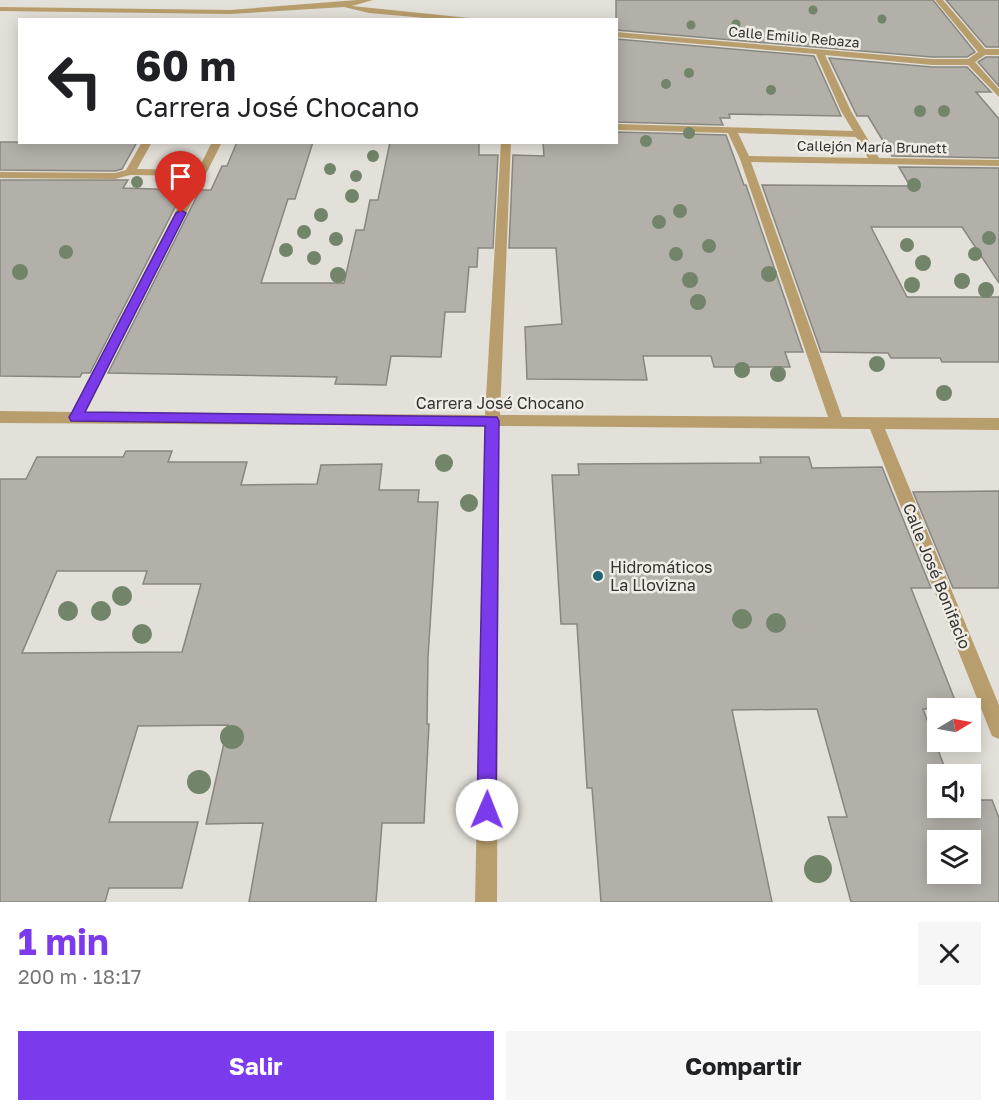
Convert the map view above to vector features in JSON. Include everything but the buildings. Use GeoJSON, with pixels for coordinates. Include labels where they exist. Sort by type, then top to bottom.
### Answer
{"type":"FeatureCollection","features":[{"type":"Feature","properties":{"kind":"street"},"geometry":{"type":"LineString","coordinates":[[193,12],[201,0]]}},
{"type":"Feature","properties":{"kind":"street"},"geometry":{"type":"LineString","coordinates":[[0,18],[4,9],[193,12],[222,16],[343,5],[369,0]]}},
{"type":"Feature","properties":{"kind":"street"},"geometry":{"type":"LineString","coordinates":[[939,0],[983,52]]}},
{"type":"Feature","properties":{"kind":"street"},"geometry":{"type":"LineString","coordinates":[[343,5],[369,11],[458,18]]}},
{"type":"Feature","properties":{"kind":"street","name":"Calle Emilio Rebaza"},"geometry":{"type":"LineString","coordinates":[[618,34],[932,62],[970,62]]}},
{"type":"Feature","properties":{"kind":"street"},"geometry":{"type":"LineString","coordinates":[[999,52],[983,52],[970,62],[999,94]]}},
{"type":"Feature","properties":{"kind":"street"},"geometry":{"type":"LineString","coordinates":[[820,53],[834,86],[876,162]]}},
{"type":"Feature","properties":{"kind":"street","name":"Callejón María Brunett"},"geometry":{"type":"LineString","coordinates":[[618,127],[859,134]]}},
{"type":"Feature","properties":{"kind":"street"},"geometry":{"type":"LineString","coordinates":[[732,131],[745,159],[837,423]]}},
{"type":"Feature","properties":{"kind":"street"},"geometry":{"type":"LineString","coordinates":[[130,172],[146,144]]}},
{"type":"Feature","properties":{"kind":"street"},"geometry":{"type":"LineString","coordinates":[[76,417],[216,144]]}},
{"type":"Feature","properties":{"kind":"street"},"geometry":{"type":"LineString","coordinates":[[486,902],[492,421],[506,144]]}},
{"type":"Feature","properties":{"kind":"street","name":"Callejón María Brunett"},"geometry":{"type":"LineString","coordinates":[[745,159],[999,163]]}},
{"type":"Feature","properties":{"kind":"street"},"geometry":{"type":"LineString","coordinates":[[0,175],[115,176],[130,172],[201,173]]}},
{"type":"Feature","properties":{"kind":"street","name":"Carrera José Chocano"},"geometry":{"type":"LineString","coordinates":[[0,417],[999,424]]}},
{"type":"Feature","properties":{"kind":"street","name":"Calle José Bonifacio"},"geometry":{"type":"LineString","coordinates":[[875,423],[999,729]]}},
{"type":"Feature","properties":{"kind":"place","name":"Hidromáticos La Llovizna"},"geometry":{"type":"Point","coordinates":[598,576]}},
{"type":"Feature","properties":{"kind":"route"},"geometry":{"type":"LineString","coordinates":[[181,213],[76,417],[492,421],[487,810]]}}]}
